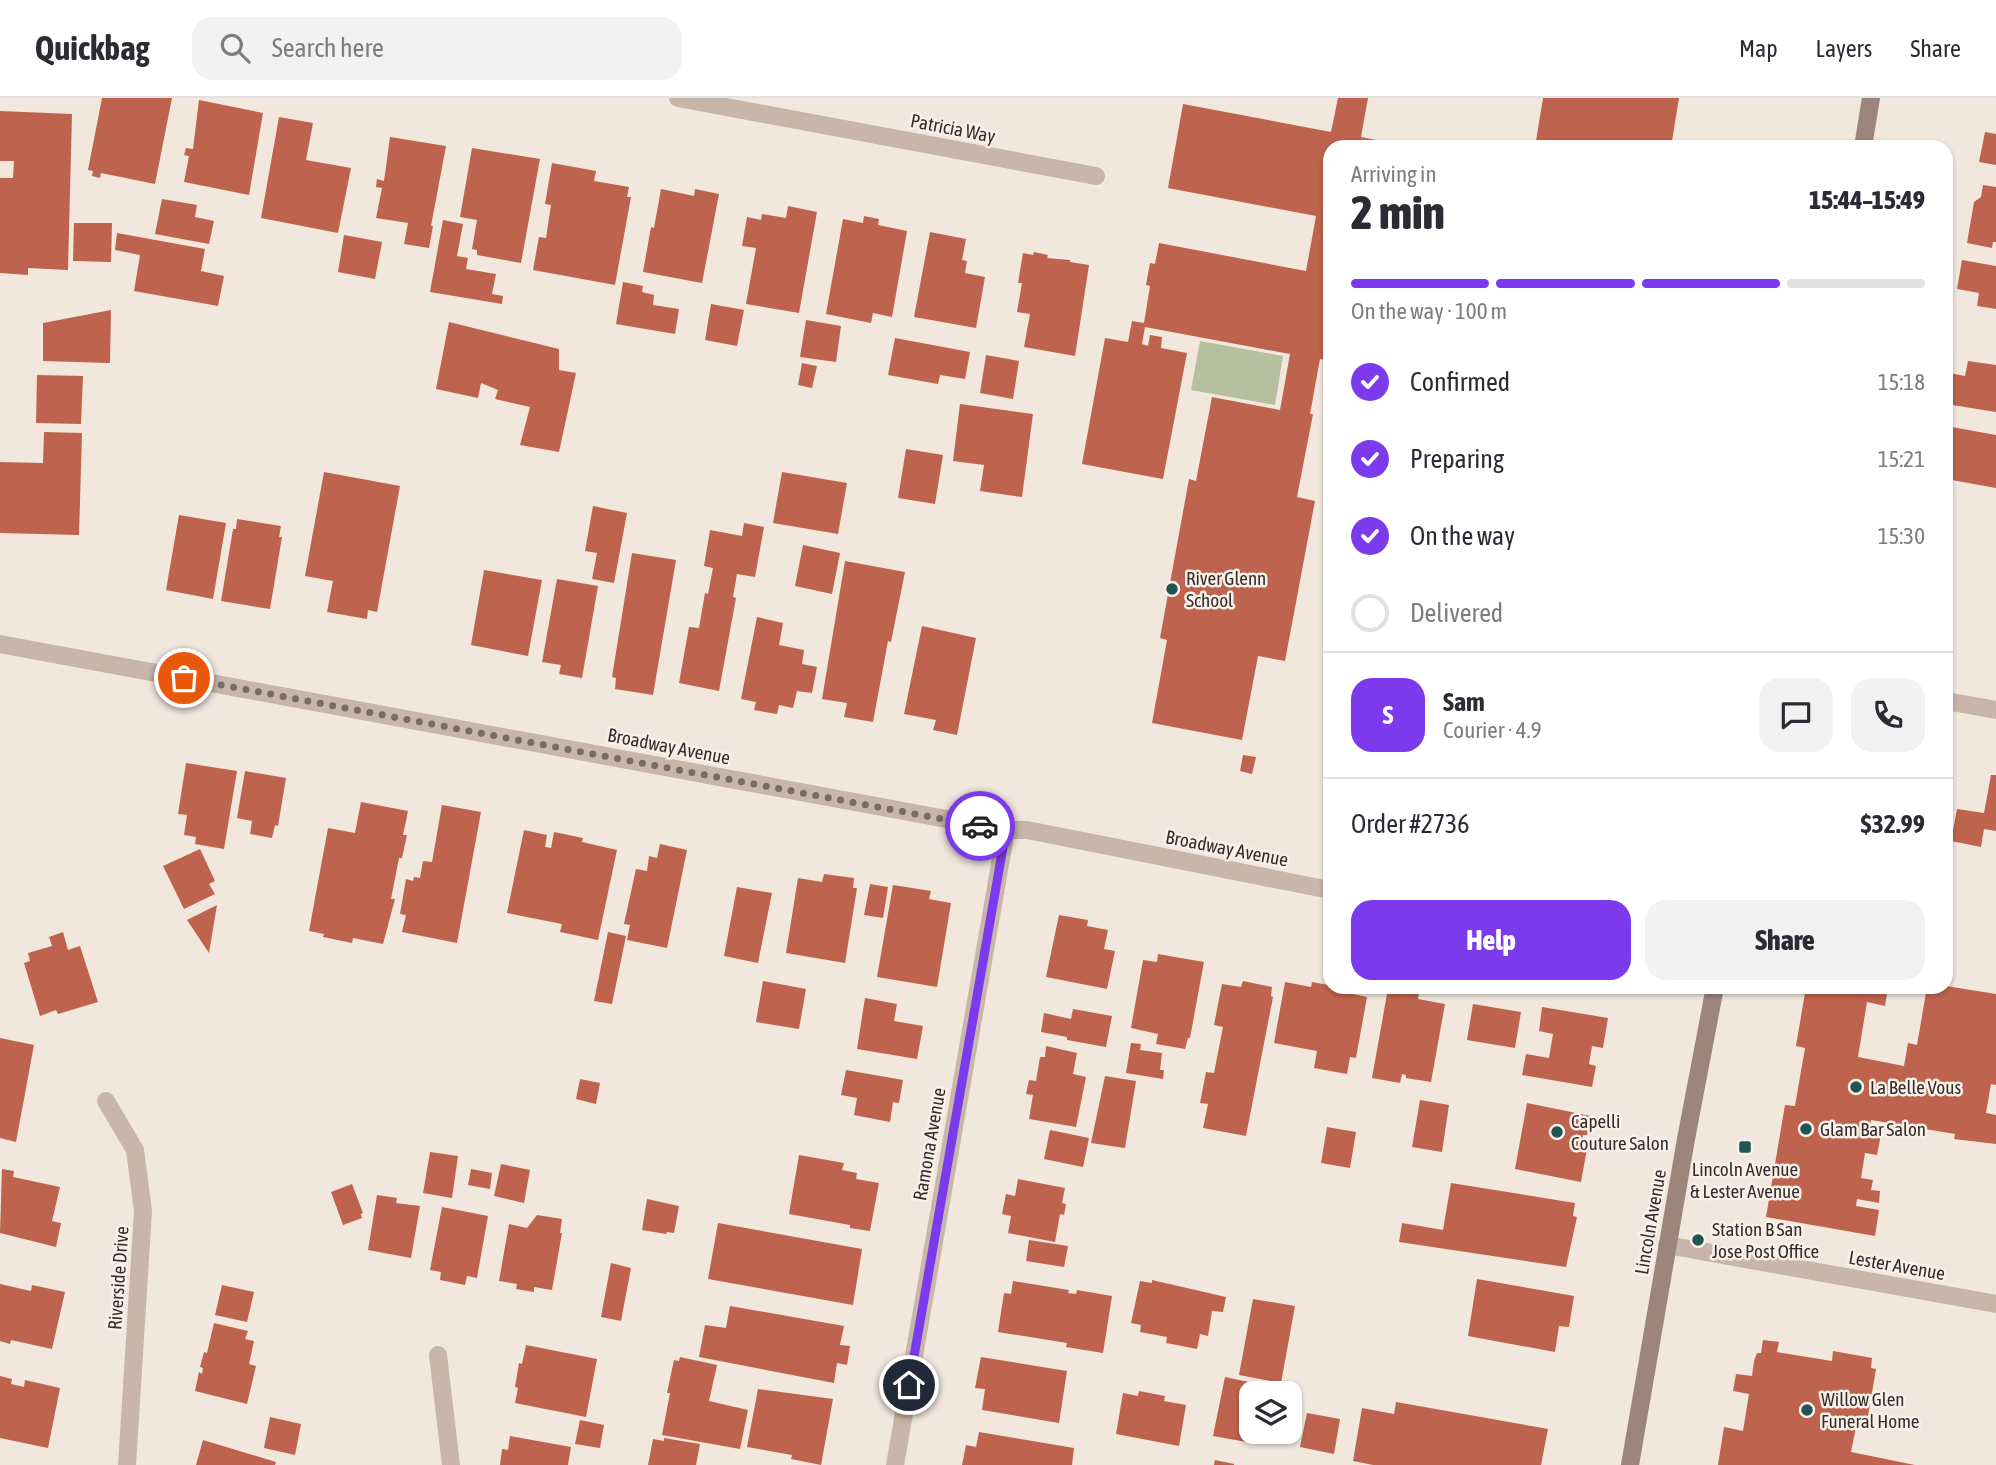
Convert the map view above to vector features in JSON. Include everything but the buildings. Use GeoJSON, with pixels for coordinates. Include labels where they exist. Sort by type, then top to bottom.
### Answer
{"type":"FeatureCollection","features":[{"type":"Feature","properties":{"kind":"main road"},"geometry":{"type":"LineString","coordinates":[[1864,140],[1871,98]]}},
{"type":"Feature","properties":{"kind":"main road","name":"Lincoln Avenue"},"geometry":{"type":"LineString","coordinates":[[1630,1465],[1714,994]]}},
{"type":"Feature","properties":{"kind":"street","name":"Patricia Way"},"geometry":{"type":"LineString","coordinates":[[678,98],[1096,176]]}},
{"type":"Feature","properties":{"kind":"street","name":"Broadway Avenue"},"geometry":{"type":"LineString","coordinates":[[0,644],[1006,830],[1027,830],[1323,889]]}},
{"type":"Feature","properties":{"kind":"street"},"geometry":{"type":"LineString","coordinates":[[1953,702],[1996,710]]}},
{"type":"Feature","properties":{"kind":"street","name":"Ramona Avenue"},"geometry":{"type":"LineString","coordinates":[[895,1465],[1006,830]]}},
{"type":"Feature","properties":{"kind":"street","name":"Riverside Drive"},"geometry":{"type":"LineString","coordinates":[[106,1101],[135,1150],[143,1212],[127,1465]]}},
{"type":"Feature","properties":{"kind":"street","name":"Lester Avenue"},"geometry":{"type":"LineString","coordinates":[[1668,1245],[1996,1304]]}},
{"type":"Feature","properties":{"kind":"street"},"geometry":{"type":"LineString","coordinates":[[438,1355],[451,1465]]}},
{"type":"Feature","properties":{"kind":"green space"},"geometry":{"type":"Polygon","coordinates":[[[1200,341],[1283,356],[1275,405],[1191,390],[1200,341]]]}},
{"type":"Feature","properties":{"kind":"way so far"},"geometry":{"type":"LineString","coordinates":[[184,678],[980,826]]}},
{"type":"Feature","properties":{"kind":"place","name":"River Glenn School"},"geometry":{"type":"Point","coordinates":[1172,589]}},
{"type":"Feature","properties":{"kind":"place","name":"La Belle Vous"},"geometry":{"type":"Point","coordinates":[1856,1087]}},
{"type":"Feature","properties":{"kind":"place","name":"Glam Bar Salon"},"geometry":{"type":"Point","coordinates":[1806,1129]}},
{"type":"Feature","properties":{"kind":"place","name":"Capelli Couture Salon"},"geometry":{"type":"Point","coordinates":[1557,1132]}},
{"type":"Feature","properties":{"kind":"place","name":"Lincoln Avenue & Lester Avenue"},"geometry":{"type":"Point","coordinates":[1745,1147]}},
{"type":"Feature","properties":{"kind":"place","name":"Station B San Jose Post Office"},"geometry":{"type":"Point","coordinates":[1698,1240]}},
{"type":"Feature","properties":{"kind":"place","name":"Willow Glen Funeral Home"},"geometry":{"type":"Point","coordinates":[1807,1410]}},
{"type":"Feature","properties":{"kind":"route"},"geometry":{"type":"LineString","coordinates":[[909,1385],[1006,830],[980,826]]}}]}
